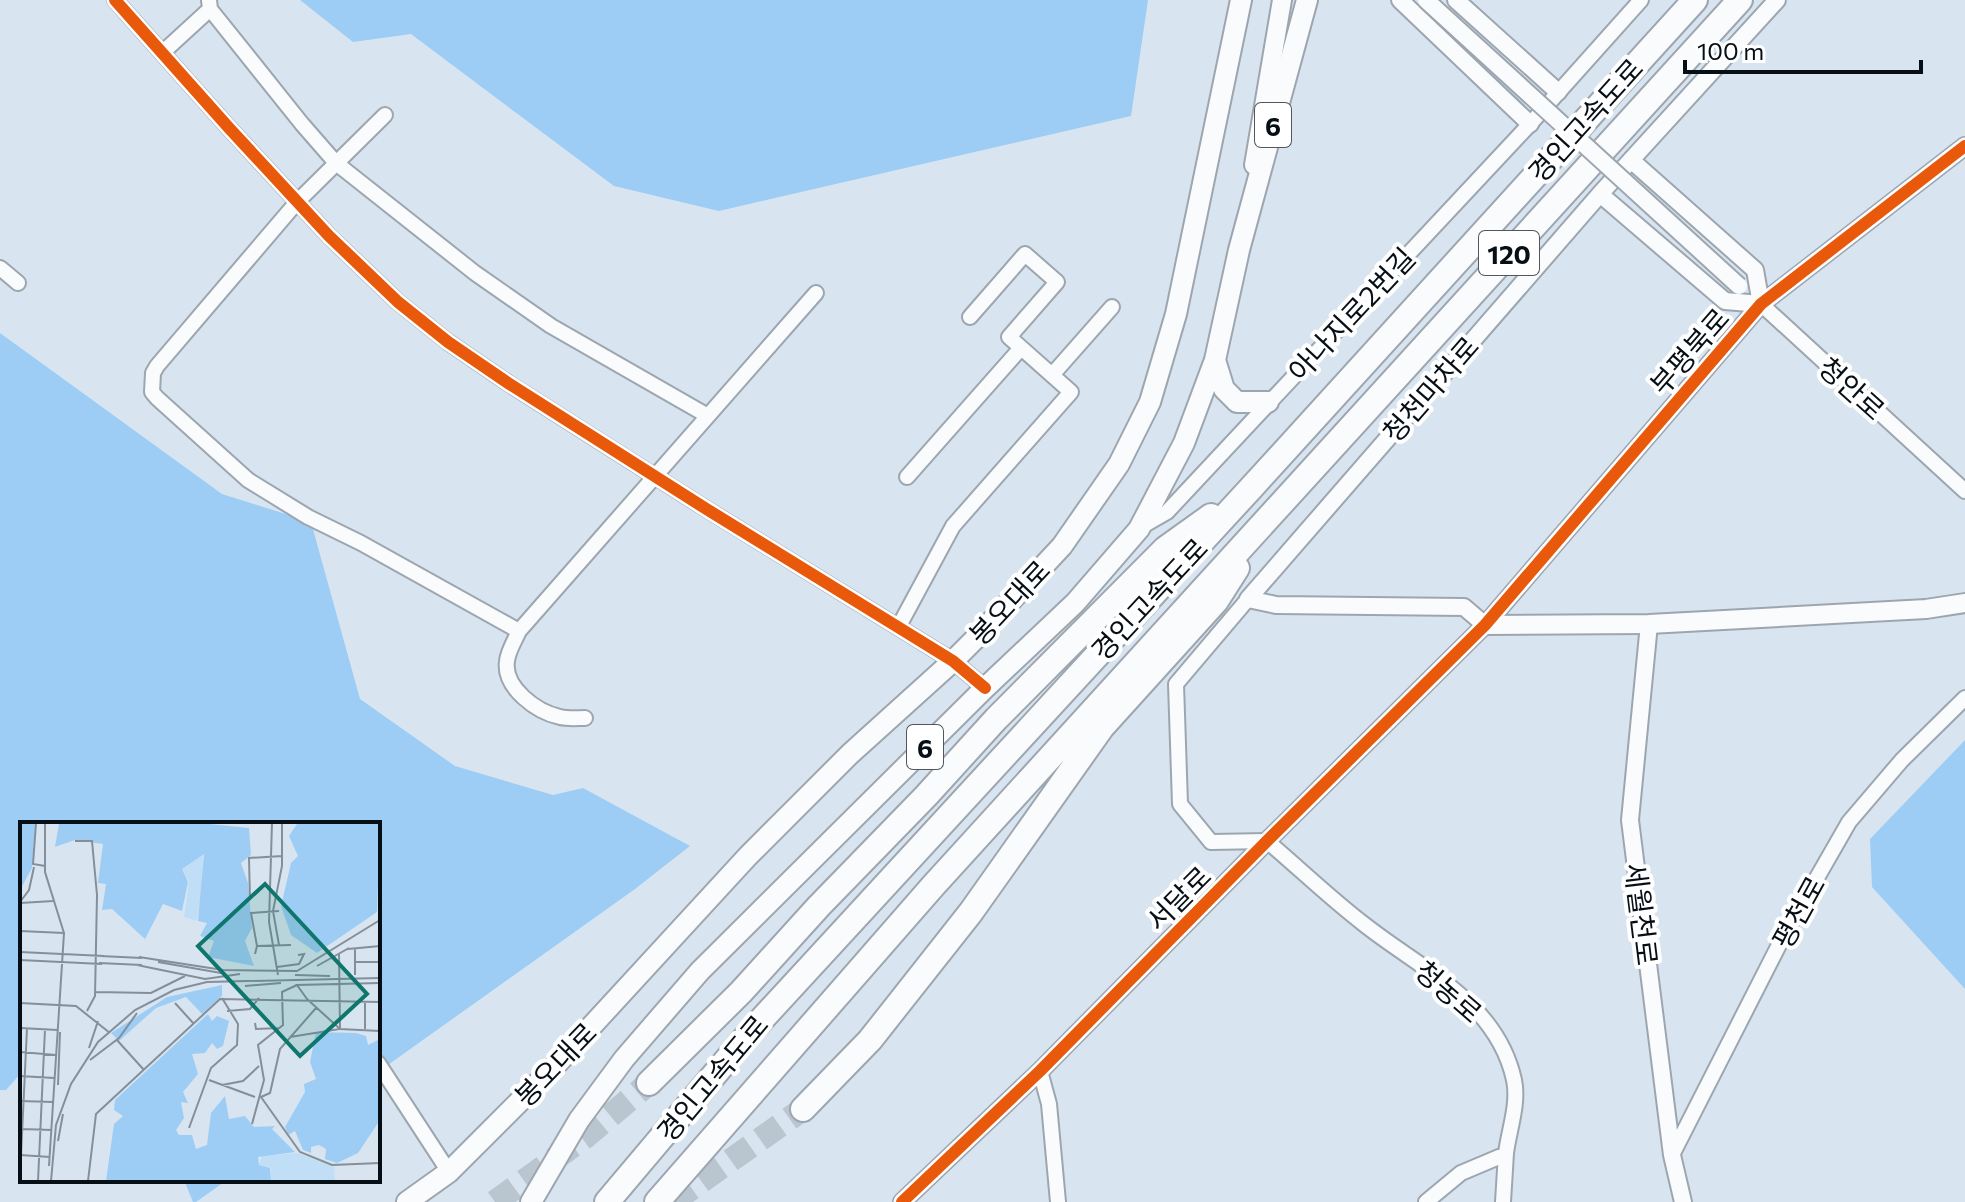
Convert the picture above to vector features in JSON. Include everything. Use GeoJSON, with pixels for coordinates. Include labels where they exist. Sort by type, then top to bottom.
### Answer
{"type":"FeatureCollection","features":[{"type":"Feature","properties":{"kind":"highway","name":"경인고속도로"},"geometry":{"type":"LineString","coordinates":[[607,1202],[752,1030],[1695,0]]}},
{"type":"Feature","properties":{"kind":"highway","name":"경인고속도로"},"geometry":{"type":"LineString","coordinates":[[657,1202],[933,886],[1740,0]]}},
{"type":"Feature","properties":{"kind":"highway"},"geometry":{"type":"LineString","coordinates":[[649,1083],[741,992],[996,719],[1165,549],[1252,487]]}},
{"type":"Feature","properties":{"kind":"highway"},"geometry":{"type":"LineString","coordinates":[[803,1109],[870,1040],[925,971],[971,912],[1102,727],[1216,601],[1278,506]]}},
{"type":"Feature","properties":{"kind":"main road","name":"봉오대로"},"geometry":{"type":"LineString","coordinates":[[407,1202],[449,1172],[553,1068],[748,856],[850,754],[953,661],[1062,546],[1119,464],[1150,402],[1176,314],[1241,0]]}},
{"type":"Feature","properties":{"kind":"main road","name":"봉오대로"},"geometry":{"type":"LineString","coordinates":[[531,1202],[579,1120],[624,1059],[700,971],[1075,603],[1139,529],[1184,443],[1215,360],[1239,250],[1282,0]]}},
{"type":"Feature","properties":{"kind":"main road","name":"봉오대로"},"geometry":{"type":"LineString","coordinates":[[1239,250],[1307,0]]}},
{"type":"Feature","properties":{"kind":"main road"},"geometry":{"type":"LineString","coordinates":[[1215,360],[1224,389],[1237,402],[1268,402]]}},
{"type":"Feature","properties":{"kind":"main road"},"geometry":{"type":"LineString","coordinates":[[1485,625],[1649,624],[1911,610],[1965,603]]}},
{"type":"Feature","properties":{"kind":"street"},"geometry":{"type":"LineString","coordinates":[[115,0],[329,236],[398,302],[448,342],[655,476],[899,626],[953,661],[985,688]]}},
{"type":"Feature","properties":{"kind":"street"},"geometry":{"type":"LineString","coordinates":[[1400,0],[1530,124]]}},
{"type":"Feature","properties":{"kind":"street","name":"청안로"},"geometry":{"type":"LineString","coordinates":[[1426,0],[1965,491]]}},
{"type":"Feature","properties":{"kind":"street"},"geometry":{"type":"LineString","coordinates":[[1456,0],[1558,92]]}},
{"type":"Feature","properties":{"kind":"street","name":"아나지로2번길"},"geometry":{"type":"LineString","coordinates":[[1139,529],[1167,512],[1530,124],[1641,0]]}},
{"type":"Feature","properties":{"kind":"street","name":"청천마차로"},"geometry":{"type":"LineString","coordinates":[[1248,599],[1600,194],[1777,0]]}},
{"type":"Feature","properties":{"kind":"street"},"geometry":{"type":"LineString","coordinates":[[162,53],[210,5],[336,163],[475,273],[551,326],[708,416]]}},
{"type":"Feature","properties":{"kind":"street"},"geometry":{"type":"LineString","coordinates":[[385,115],[297,202],[157,366],[153,373],[152,392],[248,480],[308,517],[519,631]]}},
{"type":"Feature","properties":{"kind":"street","name":"부평북로"},"geometry":{"type":"LineString","coordinates":[[1485,625],[1761,304],[1965,146]]}},
{"type":"Feature","properties":{"kind":"street"},"geometry":{"type":"LineString","coordinates":[[1600,194],[1725,301],[1761,304],[1755,270],[1631,160]]}},
{"type":"Feature","properties":{"kind":"street"},"geometry":{"type":"LineString","coordinates":[[899,626],[953,526],[1071,392],[1009,337],[1057,282],[1025,254],[970,317]]}},
{"type":"Feature","properties":{"kind":"street"},"geometry":{"type":"LineString","coordinates":[[0,268],[18,283]]}},
{"type":"Feature","properties":{"kind":"street"},"geometry":{"type":"LineString","coordinates":[[585,718],[563,718],[543,712],[514,686],[508,674],[507,661],[519,631],[816,293]]}},
{"type":"Feature","properties":{"kind":"street"},"geometry":{"type":"LineString","coordinates":[[1052,375],[1112,307]]}},
{"type":"Feature","properties":{"kind":"street"},"geometry":{"type":"LineString","coordinates":[[907,477],[1021,348]]}},
{"type":"Feature","properties":{"kind":"street"},"geometry":{"type":"LineString","coordinates":[[1267,841],[1211,842],[1180,804],[1176,684],[1248,599],[1276,605],[1464,607],[1485,625]]}},
{"type":"Feature","properties":{"kind":"street","name":"세월천로"},"geometry":{"type":"LineString","coordinates":[[1649,624],[1630,820],[1672,1155],[1683,1202]]}},
{"type":"Feature","properties":{"kind":"street","name":"서달로"},"geometry":{"type":"LineString","coordinates":[[902,1202],[1040,1071],[1485,625]]}},
{"type":"Feature","properties":{"kind":"street","name":"평천로"},"geometry":{"type":"LineString","coordinates":[[1672,1155],[1783,937],[1849,822],[1902,760],[1965,698]]}},
{"type":"Feature","properties":{"kind":"street","name":"청농로"},"geometry":{"type":"LineString","coordinates":[[1267,841],[1366,926],[1449,984],[1477,1010],[1493,1031],[1507,1055],[1515,1084],[1503,1202]]}},
{"type":"Feature","properties":{"kind":"street"},"geometry":{"type":"LineString","coordinates":[[380,1066],[449,1172]]}},
{"type":"Feature","properties":{"kind":"street"},"geometry":{"type":"LineString","coordinates":[[1040,1071],[1049,1104],[1058,1202]]}},
{"type":"Feature","properties":{"kind":"street"},"geometry":{"type":"LineString","coordinates":[[1426,1202],[1461,1173],[1506,1154]]}},
{"type":"Feature","properties":{"kind":"shaded area"},"geometry":{"type":"Polygon","coordinates":[[[300,0],[1148,0],[1131,116],[719,211],[614,186],[411,34],[353,42],[300,0]]]}},
{"type":"Feature","properties":{"kind":"shaded area"},"geometry":{"type":"Polygon","coordinates":[[[0,333],[222,494],[311,522],[360,699],[455,766],[553,795],[583,788],[690,846],[635,889],[380,1071],[380,822],[20,822],[20,1074],[6,1090],[0,1090],[0,333]]]}},
{"type":"Feature","properties":{"kind":"shaded area"},"geometry":{"type":"Polygon","coordinates":[[[1965,740],[1965,989],[1872,887],[1870,839],[1965,740]]]}},
{"type":"Feature","properties":{"kind":"shaded area"},"geometry":{"type":"Polygon","coordinates":[[[185,1182],[224,1182],[196,1202],[193,1202],[185,1182]]]}},
{"type":"Feature","properties":{"kind":"tunnel"},"geometry":{"type":"LineString","coordinates":[[495,1202],[585,1137],[649,1083]]}},
{"type":"Feature","properties":{"kind":"tunnel"},"geometry":{"type":"LineString","coordinates":[[672,1202],[803,1109]]}},
{"type":"Feature","properties":{"kind":"cycle path"},"geometry":{"type":"LineString","coordinates":[[115,0],[329,236],[398,302],[448,342],[708,510],[953,661],[985,688]]}},
{"type":"Feature","properties":{"kind":"cycle path"},"geometry":{"type":"LineString","coordinates":[[902,1202],[1040,1071],[1485,625],[1761,304],[1965,146]]}}]}
